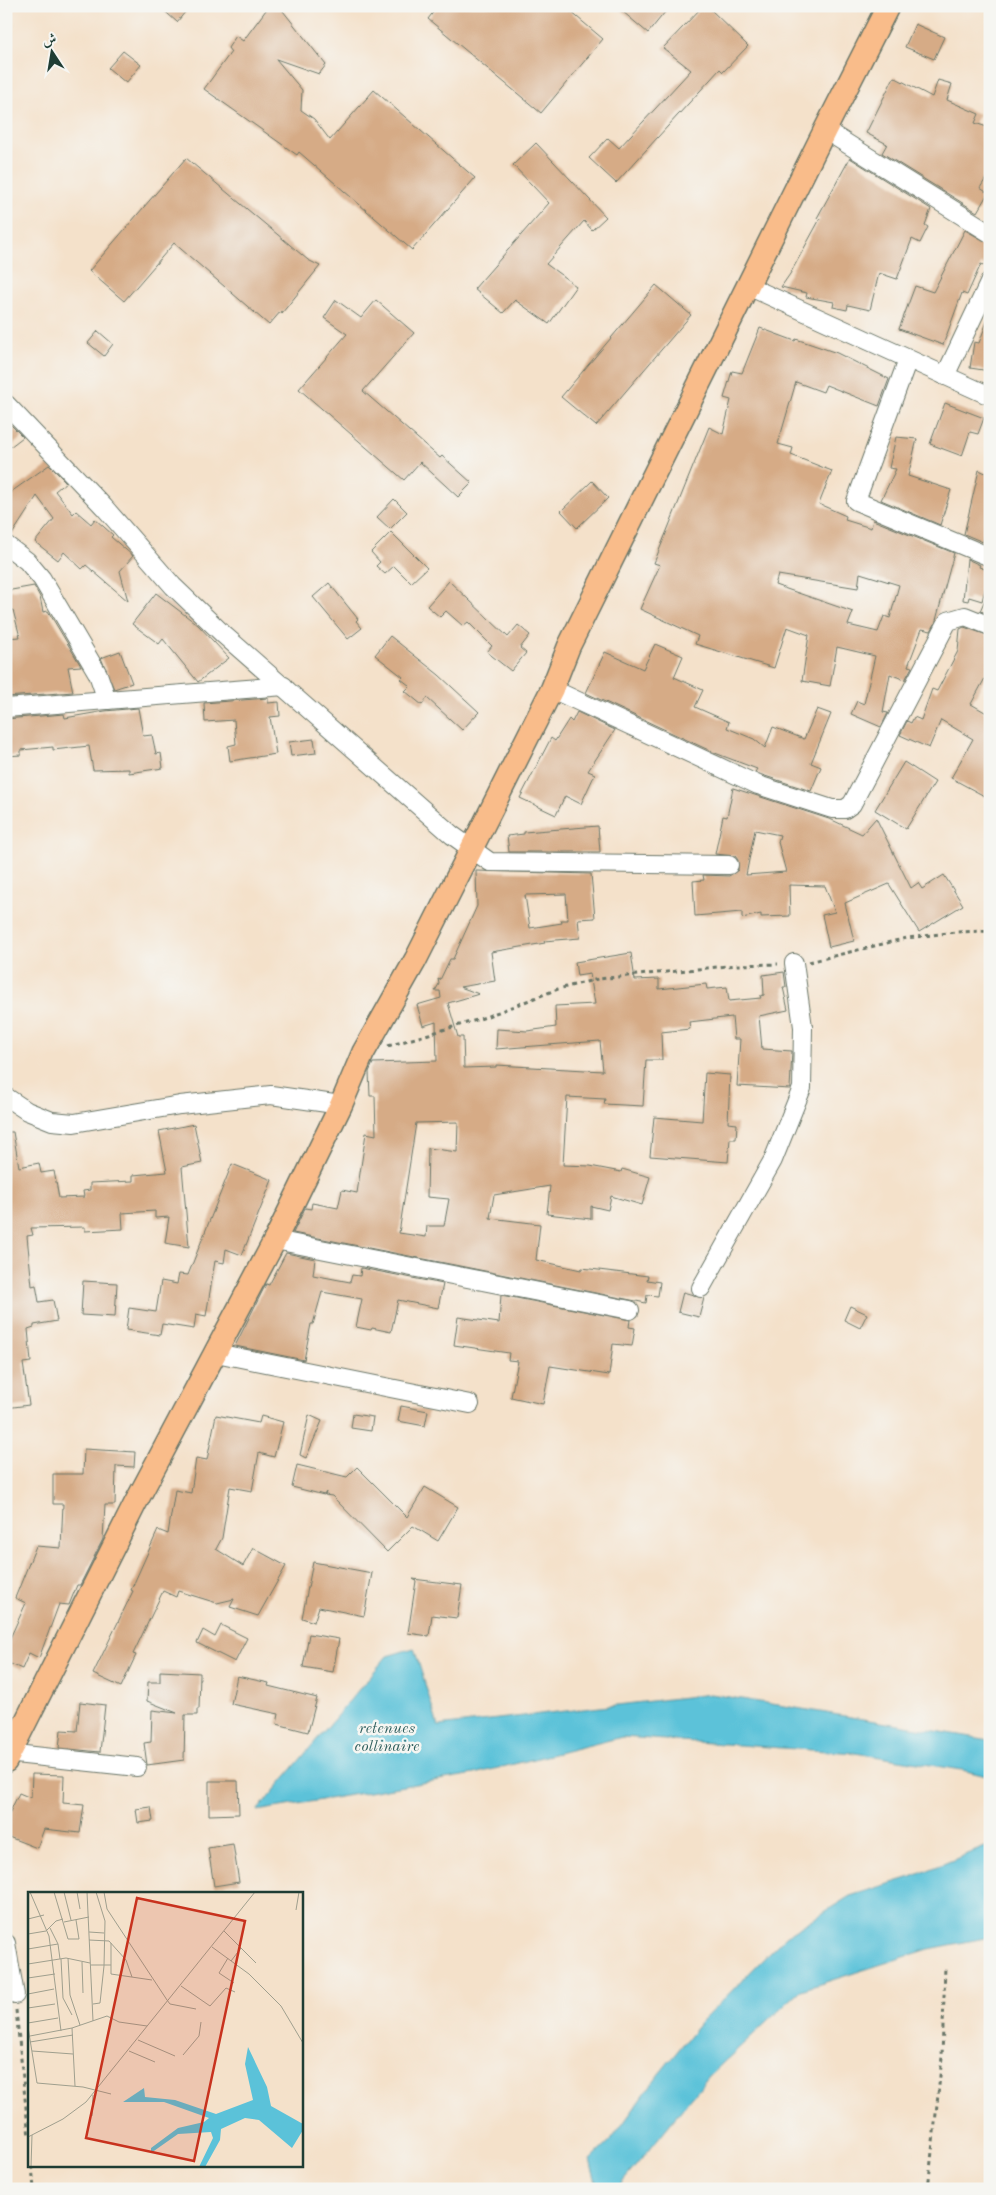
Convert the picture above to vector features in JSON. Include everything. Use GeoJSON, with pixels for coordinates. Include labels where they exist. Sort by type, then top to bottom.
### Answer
{"type":"FeatureCollection","features":[{"type":"Feature","properties":{"kind":"main road"},"geometry":{"type":"LineString","coordinates":[[7,1756],[135,1504],[275,1240],[341,1105],[363,1053],[416,959],[552,689],[570,646],[888,6]]}},
{"type":"Feature","properties":{"kind":"street"},"geometry":{"type":"LineString","coordinates":[[825,130],[990,233]]}},
{"type":"Feature","properties":{"kind":"street"},"geometry":{"type":"LineString","coordinates":[[945,376],[990,281]]}},
{"type":"Feature","properties":{"kind":"street"},"geometry":{"type":"LineString","coordinates":[[748,286],[990,396]]}},
{"type":"Feature","properties":{"kind":"street"},"geometry":{"type":"LineString","coordinates":[[908,359],[856,501],[990,556]]}},
{"type":"Feature","properties":{"kind":"street"},"geometry":{"type":"LineString","coordinates":[[6,404],[104,507],[173,586],[224,635],[471,850],[490,862],[729,865]]}},
{"type":"Feature","properties":{"kind":"street"},"geometry":{"type":"LineString","coordinates":[[6,545],[27,561],[42,579],[98,674],[107,700]]}},
{"type":"Feature","properties":{"kind":"street"},"geometry":{"type":"LineString","coordinates":[[552,689],[758,785],[832,809],[845,809],[852,804],[948,621],[965,616],[990,626]]}},
{"type":"Feature","properties":{"kind":"street"},"geometry":{"type":"LineString","coordinates":[[6,708],[284,686]]}},
{"type":"Feature","properties":{"kind":"street"},"geometry":{"type":"LineString","coordinates":[[701,1288],[773,1160],[802,1088],[803,1027],[794,963]]}},
{"type":"Feature","properties":{"kind":"street"},"geometry":{"type":"LineString","coordinates":[[6,1097],[26,1111],[52,1121],[74,1123],[180,1105],[271,1095],[341,1105]]}},
{"type":"Feature","properties":{"kind":"street"},"geometry":{"type":"LineString","coordinates":[[275,1240],[630,1310]]}},
{"type":"Feature","properties":{"kind":"street"},"geometry":{"type":"LineString","coordinates":[[216,1353],[470,1404]]}},
{"type":"Feature","properties":{"kind":"street"},"geometry":{"type":"LineString","coordinates":[[7,1756],[138,1767]]}},
{"type":"Feature","properties":{"kind":"street"},"geometry":{"type":"LineString","coordinates":[[6,1943],[15,1995]]}},
{"type":"Feature","properties":{"kind":"path"},"geometry":{"type":"LineString","coordinates":[[363,1053],[480,1019],[558,989],[598,979],[737,965],[818,961],[907,938],[956,932],[990,932]]}},
{"type":"Feature","properties":{"kind":"path"},"geometry":{"type":"LineString","coordinates":[[928,2189],[942,2057],[945,1966]]}},
{"type":"Feature","properties":{"kind":"path"},"geometry":{"type":"LineString","coordinates":[[15,1995],[28,2127]]}},
{"type":"Feature","properties":{"kind":"path"},"geometry":{"type":"LineString","coordinates":[[32,2168],[34,2189]]}},
{"type":"Feature","properties":{"kind":"water","name":"retenues collinaire"},"geometry":{"type":"Polygon","coordinates":[[[414,1648],[438,1726],[711,1694],[990,1740],[990,1777],[962,1770],[855,1753],[622,1737],[474,1774],[257,1811],[387,1656],[414,1648]]]}},
{"type":"Feature","properties":{"kind":"water"},"geometry":{"type":"Polygon","coordinates":[[[990,1845],[990,1937],[929,1949],[801,1990],[709,2076],[617,2189],[598,2189],[590,2160],[612,2139],[658,2075],[702,2021],[786,1936],[850,1896],[911,1877],[990,1845]]]}},
{"type":"Feature","properties":{"kind":"building"},"geometry":{"type":"Polygon","coordinates":[[[159,6],[190,6],[177,22],[159,6]]]}},
{"type":"Feature","properties":{"kind":"building"},"geometry":{"type":"Polygon","coordinates":[[[269,6],[279,6],[326,65],[319,74],[276,59],[302,90],[301,110],[314,119],[330,140],[374,90],[475,178],[412,250],[299,152],[297,155],[204,89],[231,52],[228,48],[236,36],[243,41],[269,6]]]}},
{"type":"Feature","properties":{"kind":"building"},"geometry":{"type":"Polygon","coordinates":[[[438,6],[564,6],[603,39],[541,113],[428,19],[438,6]]]}},
{"type":"Feature","properties":{"kind":"building"},"geometry":{"type":"Polygon","coordinates":[[[616,6],[670,6],[648,33],[616,6]]]}},
{"type":"Feature","properties":{"kind":"building"},"geometry":{"type":"Polygon","coordinates":[[[703,6],[707,6],[748,46],[723,72],[720,69],[616,183],[589,158],[608,138],[619,148],[691,70],[663,48],[703,6]]]}},
{"type":"Feature","properties":{"kind":"building"},"geometry":{"type":"Polygon","coordinates":[[[915,24],[944,37],[934,59],[905,47],[915,24]]]}},
{"type":"Feature","properties":{"kind":"building"},"geometry":{"type":"Polygon","coordinates":[[[123,51],[141,65],[126,83],[108,68],[123,51]]]}},
{"type":"Feature","properties":{"kind":"building"},"geometry":{"type":"Polygon","coordinates":[[[894,77],[932,97],[938,80],[952,84],[947,100],[979,114],[975,123],[990,128],[990,172],[980,188],[988,193],[977,212],[882,153],[887,144],[866,133],[894,77]]]}},
{"type":"Feature","properties":{"kind":"building"},"geometry":{"type":"Polygon","coordinates":[[[536,143],[606,217],[592,230],[584,221],[546,264],[576,286],[549,324],[515,300],[503,313],[474,289],[549,203],[513,165],[536,143]]]}},
{"type":"Feature","properties":{"kind":"building"},"geometry":{"type":"Polygon","coordinates":[[[186,158],[308,260],[320,266],[282,313],[281,311],[269,325],[174,243],[124,301],[89,271],[186,158]]]}},
{"type":"Feature","properties":{"kind":"building"},"geometry":{"type":"Polygon","coordinates":[[[850,158],[931,209],[925,225],[928,227],[920,243],[912,239],[897,279],[879,273],[870,310],[848,305],[847,310],[833,307],[834,302],[806,297],[807,293],[781,287],[820,219],[817,218],[850,158]]]}},
{"type":"Feature","properties":{"kind":"building"},"geometry":{"type":"Polygon","coordinates":[[[965,230],[990,244],[990,268],[981,264],[967,295],[962,293],[943,345],[899,329],[915,286],[933,292],[965,230]]]}},
{"type":"Feature","properties":{"kind":"building"},"geometry":{"type":"Polygon","coordinates":[[[656,285],[691,315],[596,426],[561,397],[656,285]]]}},
{"type":"Feature","properties":{"kind":"building"},"geometry":{"type":"Polygon","coordinates":[[[336,300],[361,318],[376,300],[414,333],[363,391],[440,458],[442,456],[472,483],[458,497],[420,462],[404,480],[299,389],[347,334],[324,318],[336,300]]]}},
{"type":"Feature","properties":{"kind":"building"},"geometry":{"type":"Polygon","coordinates":[[[988,319],[990,371],[970,368],[974,342],[979,343],[988,319]]]}},
{"type":"Feature","properties":{"kind":"building"},"geometry":{"type":"Polygon","coordinates":[[[760,328],[795,341],[796,339],[837,353],[889,379],[879,406],[826,385],[823,392],[796,382],[778,444],[793,448],[791,455],[832,471],[819,504],[846,516],[845,520],[871,528],[873,520],[954,553],[935,624],[931,631],[922,629],[908,666],[912,667],[905,680],[890,674],[883,712],[888,713],[881,727],[851,714],[857,701],[864,704],[875,656],[837,647],[830,686],[802,681],[809,635],[787,627],[774,668],[695,644],[698,636],[640,609],[660,565],[654,563],[709,427],[723,434],[731,400],[724,398],[732,371],[742,373],[760,328]],[[860,573],[858,588],[778,575],[775,585],[853,612],[848,625],[878,632],[884,616],[890,618],[899,585],[860,573]]]}},
{"type":"Feature","properties":{"kind":"building"},"geometry":{"type":"Polygon","coordinates":[[[98,331],[113,344],[104,356],[88,343],[98,331]]]}},
{"type":"Feature","properties":{"kind":"building"},"geometry":{"type":"Polygon","coordinates":[[[945,403],[984,418],[978,434],[970,432],[962,456],[930,444],[945,403]]]}},
{"type":"Feature","properties":{"kind":"building"},"geometry":{"type":"Polygon","coordinates":[[[6,420],[23,437],[6,450],[6,420]]]}},
{"type":"Feature","properties":{"kind":"building"},"geometry":{"type":"Polygon","coordinates":[[[896,437],[917,439],[908,476],[951,490],[940,525],[881,500],[896,469],[889,468],[896,437]]]}},
{"type":"Feature","properties":{"kind":"building"},"geometry":{"type":"Polygon","coordinates":[[[49,465],[66,482],[55,491],[73,514],[76,511],[91,524],[95,519],[113,535],[111,537],[133,556],[120,571],[128,601],[86,565],[82,569],[64,552],[58,560],[35,542],[54,519],[37,496],[11,536],[6,535],[6,498],[11,492],[49,465]]]}},
{"type":"Feature","properties":{"kind":"building"},"geometry":{"type":"Polygon","coordinates":[[[979,470],[990,475],[990,531],[986,530],[983,542],[964,534],[979,470]]]}},
{"type":"Feature","properties":{"kind":"building"},"geometry":{"type":"Polygon","coordinates":[[[592,481],[608,498],[577,528],[561,511],[592,481]]]}},
{"type":"Feature","properties":{"kind":"building"},"geometry":{"type":"Polygon","coordinates":[[[394,499],[407,512],[390,529],[377,517],[394,499]]]}},
{"type":"Feature","properties":{"kind":"building"},"geometry":{"type":"Polygon","coordinates":[[[391,532],[427,568],[411,583],[394,566],[385,574],[376,566],[380,562],[371,552],[391,532]]]}},
{"type":"Feature","properties":{"kind":"building"},"geometry":{"type":"Polygon","coordinates":[[[967,559],[980,565],[979,567],[990,571],[982,601],[969,597],[968,601],[963,600],[967,559]]]}},
{"type":"Feature","properties":{"kind":"building"},"geometry":{"type":"Polygon","coordinates":[[[449,581],[508,637],[518,625],[530,635],[520,648],[526,653],[511,671],[487,652],[492,646],[468,622],[463,626],[446,611],[440,617],[427,606],[449,581]]]}},
{"type":"Feature","properties":{"kind":"building"},"geometry":{"type":"Polygon","coordinates":[[[329,583],[358,619],[356,621],[362,628],[348,639],[313,597],[329,583]]]}},
{"type":"Feature","properties":{"kind":"building"},"geometry":{"type":"Polygon","coordinates":[[[34,586],[40,597],[43,612],[48,611],[81,666],[68,667],[73,692],[6,697],[6,638],[20,637],[13,610],[6,611],[6,591],[34,586]]]}},
{"type":"Feature","properties":{"kind":"building"},"geometry":{"type":"Polygon","coordinates":[[[990,588],[990,614],[980,611],[990,588]]]}},
{"type":"Feature","properties":{"kind":"building"},"geometry":{"type":"Polygon","coordinates":[[[156,593],[198,625],[229,658],[198,682],[163,639],[159,644],[132,624],[156,593]]]}},
{"type":"Feature","properties":{"kind":"building"},"geometry":{"type":"Polygon","coordinates":[[[964,627],[990,636],[990,669],[971,704],[990,715],[990,799],[951,778],[973,739],[941,720],[929,748],[900,735],[907,721],[911,723],[914,717],[921,720],[932,689],[937,691],[958,651],[960,629],[964,627]]]}},
{"type":"Feature","properties":{"kind":"building"},"geometry":{"type":"Polygon","coordinates":[[[390,636],[439,675],[479,712],[462,730],[427,698],[422,705],[405,691],[410,686],[401,679],[403,677],[375,655],[390,636]]]}},
{"type":"Feature","properties":{"kind":"building"},"geometry":{"type":"Polygon","coordinates":[[[655,644],[683,656],[674,677],[703,690],[695,707],[729,722],[727,728],[754,739],[765,748],[773,727],[804,739],[817,709],[831,714],[811,763],[821,767],[811,791],[755,772],[757,769],[715,753],[586,693],[605,652],[643,669],[655,644]]]}},
{"type":"Feature","properties":{"kind":"building"},"geometry":{"type":"Polygon","coordinates":[[[120,651],[132,683],[114,689],[101,658],[120,651]]]}},
{"type":"Feature","properties":{"kind":"building"},"geometry":{"type":"Polygon","coordinates":[[[268,698],[268,703],[279,702],[280,716],[270,717],[276,754],[230,761],[228,746],[236,744],[234,720],[205,722],[204,703],[268,698]]]}},
{"type":"Feature","properties":{"kind":"building"},"geometry":{"type":"Polygon","coordinates":[[[138,708],[143,736],[152,735],[156,754],[161,753],[163,768],[129,773],[129,769],[93,770],[89,746],[53,750],[53,747],[21,750],[21,755],[6,756],[6,719],[64,714],[65,718],[105,711],[138,708]]]}},
{"type":"Feature","properties":{"kind":"building"},"geometry":{"type":"Polygon","coordinates":[[[577,712],[615,730],[588,771],[595,774],[581,804],[565,796],[556,815],[520,798],[551,738],[555,741],[569,719],[572,722],[577,712]]]}},
{"type":"Feature","properties":{"kind":"building"},"geometry":{"type":"Polygon","coordinates":[[[314,739],[316,753],[291,756],[289,742],[314,739]]]}},
{"type":"Feature","properties":{"kind":"building"},"geometry":{"type":"Polygon","coordinates":[[[904,762],[935,782],[906,829],[875,810],[904,762]]]}},
{"type":"Feature","properties":{"kind":"building"},"geometry":{"type":"Polygon","coordinates":[[[733,788],[832,820],[862,834],[876,818],[911,888],[918,883],[922,889],[944,875],[963,905],[919,932],[889,884],[845,903],[854,941],[829,947],[822,915],[835,912],[825,886],[789,885],[790,916],[761,917],[761,914],[742,918],[742,912],[695,916],[693,881],[704,880],[703,875],[729,876],[738,870],[738,860],[735,856],[715,854],[723,816],[727,817],[733,788]],[[755,830],[746,875],[786,872],[778,842],[780,835],[755,830]]]}},
{"type":"Feature","properties":{"kind":"building"},"geometry":{"type":"Polygon","coordinates":[[[598,826],[600,852],[509,852],[507,836],[524,834],[524,832],[598,826]]]}},
{"type":"Feature","properties":{"kind":"building"},"geometry":{"type":"Polygon","coordinates":[[[476,871],[591,874],[595,918],[578,919],[580,938],[544,941],[545,943],[491,952],[495,981],[460,987],[479,994],[448,1003],[458,1037],[463,1037],[464,1068],[496,1067],[496,1065],[603,1071],[600,1041],[496,1049],[497,1029],[527,1031],[556,1027],[555,1006],[595,1004],[590,974],[577,976],[575,962],[631,953],[635,980],[659,979],[659,989],[706,984],[707,989],[727,987],[729,1001],[761,998],[760,996],[764,995],[763,975],[784,972],[786,987],[783,987],[788,1010],[759,1016],[762,1049],[792,1051],[790,1089],[737,1086],[740,1039],[734,1039],[732,1017],[689,1022],[690,1029],[661,1032],[662,1060],[646,1060],[643,1106],[604,1104],[605,1099],[567,1097],[563,1165],[590,1166],[621,1172],[622,1169],[650,1177],[642,1205],[611,1196],[608,1210],[591,1206],[591,1219],[547,1214],[550,1186],[494,1195],[490,1218],[540,1224],[536,1260],[581,1270],[582,1268],[648,1276],[647,1280],[660,1282],[658,1296],[647,1295],[646,1303],[293,1233],[305,1208],[311,1209],[312,1203],[338,1208],[342,1190],[357,1193],[366,1133],[376,1135],[375,1096],[370,1096],[369,1072],[373,1063],[437,1061],[436,1022],[423,1026],[417,1005],[441,998],[440,991],[435,991],[439,984],[438,979],[440,980],[450,959],[453,959],[477,906],[476,871]],[[566,894],[525,895],[530,928],[562,923],[561,920],[568,920],[566,894]],[[458,1122],[416,1123],[399,1233],[426,1237],[427,1226],[444,1226],[449,1199],[427,1197],[428,1148],[457,1152],[458,1122]]]}},
{"type":"Feature","properties":{"kind":"building"},"geometry":{"type":"Polygon","coordinates":[[[705,1073],[730,1075],[728,1123],[737,1124],[736,1139],[730,1139],[728,1162],[650,1156],[654,1117],[702,1121],[705,1073]]]}},
{"type":"Feature","properties":{"kind":"building"},"geometry":{"type":"Polygon","coordinates":[[[194,1124],[202,1163],[182,1167],[189,1247],[165,1243],[169,1217],[155,1218],[155,1211],[122,1213],[123,1229],[85,1231],[85,1227],[31,1228],[33,1235],[27,1236],[32,1286],[36,1285],[39,1302],[53,1300],[57,1321],[34,1325],[34,1327],[28,1329],[31,1362],[23,1363],[29,1405],[6,1408],[6,1132],[13,1132],[19,1167],[39,1163],[41,1173],[54,1171],[59,1198],[84,1197],[83,1191],[90,1190],[90,1183],[133,1181],[133,1175],[167,1172],[159,1131],[194,1124]]]}},
{"type":"Feature","properties":{"kind":"building"},"geometry":{"type":"Polygon","coordinates":[[[232,1164],[272,1180],[242,1255],[226,1249],[224,1263],[215,1261],[206,1316],[196,1314],[194,1329],[162,1324],[160,1335],[126,1330],[129,1308],[156,1312],[161,1281],[177,1284],[179,1274],[188,1275],[232,1164]]]}},
{"type":"Feature","properties":{"kind":"building"},"geometry":{"type":"Polygon","coordinates":[[[286,1253],[315,1259],[313,1275],[350,1282],[352,1275],[360,1276],[361,1268],[443,1284],[438,1308],[398,1300],[391,1332],[372,1328],[371,1330],[356,1327],[362,1299],[322,1292],[313,1324],[311,1324],[304,1360],[235,1346],[266,1284],[269,1285],[286,1253]]]}},
{"type":"Feature","properties":{"kind":"building"},"geometry":{"type":"Polygon","coordinates":[[[83,1281],[117,1283],[115,1317],[81,1315],[83,1281]]]}},
{"type":"Feature","properties":{"kind":"building"},"geometry":{"type":"Polygon","coordinates":[[[683,1292],[704,1298],[699,1317],[678,1312],[683,1292]]]}},
{"type":"Feature","properties":{"kind":"building"},"geometry":{"type":"Polygon","coordinates":[[[501,1295],[630,1320],[629,1327],[635,1328],[632,1346],[613,1344],[609,1375],[550,1366],[543,1404],[511,1397],[518,1361],[508,1360],[509,1353],[454,1345],[458,1317],[499,1323],[501,1295]]]}},
{"type":"Feature","properties":{"kind":"building"},"geometry":{"type":"Polygon","coordinates":[[[850,1306],[867,1314],[860,1328],[844,1320],[850,1306]]]}},
{"type":"Feature","properties":{"kind":"building"},"geometry":{"type":"Polygon","coordinates":[[[401,1406],[428,1411],[425,1426],[398,1421],[401,1406]]]}},
{"type":"Feature","properties":{"kind":"building"},"geometry":{"type":"Polygon","coordinates":[[[353,1414],[373,1417],[371,1431],[351,1428],[353,1414]]]}},
{"type":"Feature","properties":{"kind":"building"},"geometry":{"type":"Polygon","coordinates":[[[216,1415],[259,1423],[261,1416],[283,1422],[274,1457],[259,1453],[252,1491],[230,1487],[222,1538],[216,1549],[243,1566],[253,1548],[286,1566],[258,1616],[230,1607],[234,1599],[217,1603],[178,1591],[176,1597],[163,1591],[133,1654],[136,1655],[121,1687],[93,1674],[133,1591],[131,1590],[158,1530],[168,1534],[175,1490],[191,1493],[196,1458],[207,1460],[216,1415]]]}},
{"type":"Feature","properties":{"kind":"building"},"geometry":{"type":"Polygon","coordinates":[[[309,1415],[322,1421],[306,1458],[300,1455],[309,1415]]]}},
{"type":"Feature","properties":{"kind":"building"},"geometry":{"type":"Polygon","coordinates":[[[84,1449],[135,1452],[134,1467],[116,1466],[115,1505],[105,1505],[103,1539],[80,1585],[77,1585],[69,1605],[59,1604],[39,1658],[29,1653],[22,1669],[6,1662],[6,1647],[26,1603],[15,1598],[36,1546],[61,1548],[63,1504],[53,1504],[53,1474],[83,1474],[84,1449]]]}},
{"type":"Feature","properties":{"kind":"building"},"geometry":{"type":"Polygon","coordinates":[[[297,1465],[347,1477],[357,1467],[407,1517],[425,1487],[458,1507],[438,1541],[413,1526],[387,1552],[332,1496],[325,1495],[326,1492],[324,1495],[292,1487],[297,1465]]]}},
{"type":"Feature","properties":{"kind":"building"},"geometry":{"type":"Polygon","coordinates":[[[313,1562],[372,1573],[364,1616],[319,1607],[314,1622],[302,1618],[313,1562]]]}},
{"type":"Feature","properties":{"kind":"building"},"geometry":{"type":"Polygon","coordinates":[[[413,1579],[462,1585],[457,1618],[432,1615],[429,1636],[408,1633],[416,1581],[413,1579]]]}},
{"type":"Feature","properties":{"kind":"building"},"geometry":{"type":"Polygon","coordinates":[[[221,1625],[247,1638],[235,1662],[197,1643],[203,1630],[215,1637],[221,1625]]]}},
{"type":"Feature","properties":{"kind":"building"},"geometry":{"type":"Polygon","coordinates":[[[309,1634],[339,1639],[333,1672],[303,1667],[309,1634]]]}},
{"type":"Feature","properties":{"kind":"building"},"geometry":{"type":"Polygon","coordinates":[[[160,1671],[200,1673],[199,1709],[197,1709],[197,1715],[185,1715],[184,1760],[147,1765],[144,1743],[151,1742],[152,1710],[177,1713],[147,1701],[148,1682],[160,1682],[160,1671]]]}},
{"type":"Feature","properties":{"kind":"building"},"geometry":{"type":"Polygon","coordinates":[[[237,1676],[269,1683],[268,1686],[317,1698],[308,1732],[277,1724],[279,1714],[231,1704],[237,1676]]]}},
{"type":"Feature","properties":{"kind":"building"},"geometry":{"type":"Polygon","coordinates":[[[80,1702],[105,1705],[100,1752],[59,1748],[61,1730],[77,1731],[80,1702]]]}},
{"type":"Feature","properties":{"kind":"building"},"geometry":{"type":"Polygon","coordinates":[[[32,1774],[64,1775],[63,1803],[84,1805],[80,1833],[44,1829],[37,1848],[6,1836],[6,1820],[19,1793],[31,1798],[32,1774]]]}},
{"type":"Feature","properties":{"kind":"building"},"geometry":{"type":"Polygon","coordinates":[[[209,1781],[238,1781],[239,1814],[209,1815],[209,1781]]]}},
{"type":"Feature","properties":{"kind":"building"},"geometry":{"type":"Polygon","coordinates":[[[151,1807],[153,1821],[138,1823],[136,1809],[151,1807]]]}},
{"type":"Feature","properties":{"kind":"building"},"geometry":{"type":"Polygon","coordinates":[[[233,1844],[239,1882],[214,1886],[208,1848],[233,1844]]]}}]}
